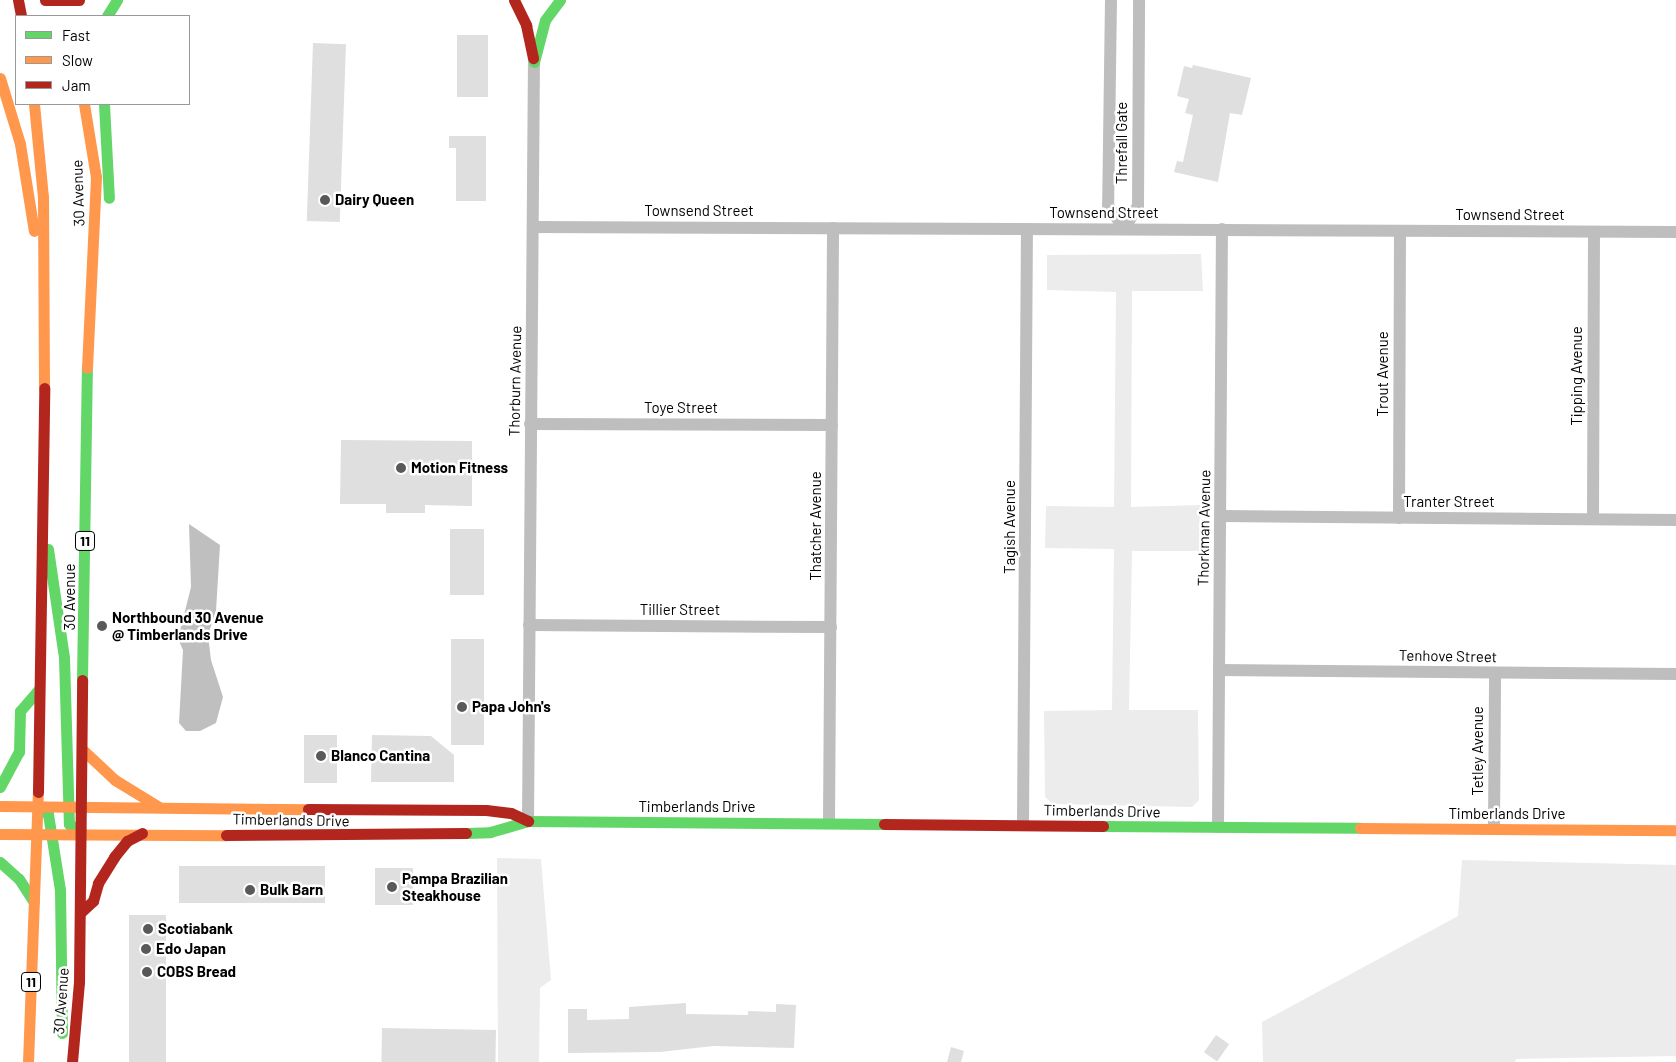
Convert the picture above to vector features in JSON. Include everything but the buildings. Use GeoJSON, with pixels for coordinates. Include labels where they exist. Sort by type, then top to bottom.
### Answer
{"type":"FeatureCollection","features":[{"type":"Feature","properties":{"kind":"main road"},"geometry":{"type":"LineString","coordinates":[[18,0],[21,15]]}},
{"type":"Feature","properties":{"kind":"main road"},"geometry":{"type":"LineString","coordinates":[[45,0],[79,0]]}},
{"type":"Feature","properties":{"kind":"main road"},"geometry":{"type":"LineString","coordinates":[[84,14],[91,0]]}},
{"type":"Feature","properties":{"kind":"main road"},"geometry":{"type":"LineString","coordinates":[[108,15],[117,0]]}},
{"type":"Feature","properties":{"kind":"main road"},"geometry":{"type":"LineString","coordinates":[[514,0],[526,25],[534,62]]}},
{"type":"Feature","properties":{"kind":"main road"},"geometry":{"type":"LineString","coordinates":[[534,62],[545,20],[560,0]]}},
{"type":"Feature","properties":{"kind":"main road"},"geometry":{"type":"LineString","coordinates":[[0,78],[20,144],[45,295]]}},
{"type":"Feature","properties":{"kind":"main road","name":"30 Avenue"},"geometry":{"type":"LineString","coordinates":[[28,1062],[38,807],[40,503],[45,295],[43,197],[34,105]]}},
{"type":"Feature","properties":{"kind":"main road","name":"30 Avenue"},"geometry":{"type":"LineString","coordinates":[[71,1062],[80,913],[83,808],[85,409],[96,177],[84,105]]}},
{"type":"Feature","properties":{"kind":"main road"},"geometry":{"type":"LineString","coordinates":[[91,275],[108,219],[104,105]]}},
{"type":"Feature","properties":{"kind":"main road"},"geometry":{"type":"LineString","coordinates":[[40,503],[64,658],[69,824],[82,832]]}},
{"type":"Feature","properties":{"kind":"main road"},"geometry":{"type":"LineString","coordinates":[[0,787],[19,752],[20,712],[38,690]]}},
{"type":"Feature","properties":{"kind":"main road"},"geometry":{"type":"LineString","coordinates":[[84,751],[114,780],[158,807]]}},
{"type":"Feature","properties":{"kind":"main road","name":"Timberlands Drive"},"geometry":{"type":"LineString","coordinates":[[0,806],[486,810],[511,813],[528,821]]}},
{"type":"Feature","properties":{"kind":"main road"},"geometry":{"type":"LineString","coordinates":[[38,807],[48,814],[60,890],[62,1044],[71,1062]]}},
{"type":"Feature","properties":{"kind":"main road","name":"Timberlands Drive"},"geometry":{"type":"LineString","coordinates":[[0,834],[82,832],[427,836],[490,832],[528,821],[1676,830]]}},
{"type":"Feature","properties":{"kind":"main road"},"geometry":{"type":"LineString","coordinates":[[80,913],[93,901],[98,883],[127,841],[142,833]]}},
{"type":"Feature","properties":{"kind":"main road"},"geometry":{"type":"LineString","coordinates":[[0,862],[19,879],[34,902]]}},
{"type":"Feature","properties":{"kind":"street","name":"Threfall Gate"},"geometry":{"type":"LineString","coordinates":[[1111,0],[1108,205],[1124,229],[1138,206],[1139,0]]}},
{"type":"Feature","properties":{"kind":"street","name":"Thorburn Avenue"},"geometry":{"type":"LineString","coordinates":[[528,821],[534,62]]}},
{"type":"Feature","properties":{"kind":"street","name":"Townsend Street"},"geometry":{"type":"LineString","coordinates":[[533,227],[1676,232]]}},
{"type":"Feature","properties":{"kind":"street","name":"Thatcher Avenue"},"geometry":{"type":"LineString","coordinates":[[829,823],[832,627],[833,228]]}},
{"type":"Feature","properties":{"kind":"street","name":"Tagish Avenue"},"geometry":{"type":"LineString","coordinates":[[1023,825],[1027,229]]}},
{"type":"Feature","properties":{"kind":"street","name":"Thorkman Avenue"},"geometry":{"type":"LineString","coordinates":[[1218,827],[1222,230]]}},
{"type":"Feature","properties":{"kind":"street","name":"Trout Avenue"},"geometry":{"type":"LineString","coordinates":[[1399,518],[1400,231]]}},
{"type":"Feature","properties":{"kind":"street","name":"Tipping Avenue"},"geometry":{"type":"LineString","coordinates":[[1593,519],[1594,232]]}},
{"type":"Feature","properties":{"kind":"street","name":"Toye Street"},"geometry":{"type":"LineString","coordinates":[[530,424],[832,425]]}},
{"type":"Feature","properties":{"kind":"street","name":"Tranter Street"},"geometry":{"type":"LineString","coordinates":[[1221,516],[1676,520]]}},
{"type":"Feature","properties":{"kind":"street","name":"Tillier Street"},"geometry":{"type":"LineString","coordinates":[[529,625],[832,627]]}},
{"type":"Feature","properties":{"kind":"street","name":"Tenhove Street"},"geometry":{"type":"LineString","coordinates":[[1219,670],[1676,674]]}},
{"type":"Feature","properties":{"kind":"street","name":"Tetley Avenue"},"geometry":{"type":"LineString","coordinates":[[1494,673],[1494,829]]}},
{"type":"Feature","properties":{"kind":"shaded area"},"geometry":{"type":"Polygon","coordinates":[[[1201,254],[1203,291],[1132,291],[1131,507],[1200,505],[1199,551],[1132,551],[1129,710],[1198,710],[1199,800],[1192,807],[1053,804],[1045,797],[1044,711],[1112,710],[1114,549],[1045,548],[1046,506],[1114,507],[1116,292],[1047,290],[1047,255],[1201,254]]]}},
{"type":"Feature","properties":{"kind":"shaded area"},"geometry":{"type":"Polygon","coordinates":[[[189,524],[220,545],[216,611],[208,635],[211,660],[223,697],[216,723],[200,731],[186,731],[179,723],[183,650],[178,639],[191,587],[189,524]]]}},
{"type":"Feature","properties":{"kind":"shaded area"},"geometry":{"type":"Polygon","coordinates":[[[497,858],[541,859],[551,980],[540,988],[539,1062],[498,1062],[497,858]]]}},
{"type":"Feature","properties":{"kind":"shaded area"},"geometry":{"type":"Polygon","coordinates":[[[1462,860],[1676,865],[1676,1056],[1516,1059],[1515,1062],[1263,1062],[1262,1022],[1458,916],[1462,860]]]}},
{"type":"Feature","properties":{"kind":"traffic: fast"},"geometry":{"type":"LineString","coordinates":[[108,15],[117,0]]}},
{"type":"Feature","properties":{"kind":"traffic: fast"},"geometry":{"type":"LineString","coordinates":[[534,62],[545,20],[560,0]]}},
{"type":"Feature","properties":{"kind":"traffic: fast"},"geometry":{"type":"LineString","coordinates":[[104,105],[109,198]]}},
{"type":"Feature","properties":{"kind":"traffic: fast"},"geometry":{"type":"LineString","coordinates":[[82,680],[87,368]]}},
{"type":"Feature","properties":{"kind":"traffic: fast"},"geometry":{"type":"LineString","coordinates":[[48,549],[64,658],[69,824],[82,832]]}},
{"type":"Feature","properties":{"kind":"traffic: fast"},"geometry":{"type":"LineString","coordinates":[[0,787],[19,752],[20,711],[38,690]]}},
{"type":"Feature","properties":{"kind":"traffic: fast"},"geometry":{"type":"LineString","coordinates":[[39,808],[48,814],[60,890],[62,1033]]}},
{"type":"Feature","properties":{"kind":"traffic: fast"},"geometry":{"type":"LineString","coordinates":[[466,833],[490,832],[528,821],[884,824]]}},
{"type":"Feature","properties":{"kind":"traffic: fast"},"geometry":{"type":"LineString","coordinates":[[1103,826],[1360,828]]}},
{"type":"Feature","properties":{"kind":"traffic: fast"},"geometry":{"type":"LineString","coordinates":[[0,862],[19,879],[34,902]]}},
{"type":"Feature","properties":{"kind":"traffic: slow"},"geometry":{"type":"LineString","coordinates":[[0,78],[20,144],[34,231]]}},
{"type":"Feature","properties":{"kind":"traffic: slow"},"geometry":{"type":"LineString","coordinates":[[34,105],[43,197],[44,388]]}},
{"type":"Feature","properties":{"kind":"traffic: slow"},"geometry":{"type":"LineString","coordinates":[[84,105],[96,177],[87,368]]}},
{"type":"Feature","properties":{"kind":"traffic: slow"},"geometry":{"type":"LineString","coordinates":[[84,751],[115,780],[159,807]]}},
{"type":"Feature","properties":{"kind":"traffic: slow"},"geometry":{"type":"LineString","coordinates":[[28,1062],[38,792]]}},
{"type":"Feature","properties":{"kind":"traffic: slow"},"geometry":{"type":"LineString","coordinates":[[0,806],[308,809]]}},
{"type":"Feature","properties":{"kind":"traffic: slow"},"geometry":{"type":"LineString","coordinates":[[1360,828],[1676,830]]}},
{"type":"Feature","properties":{"kind":"traffic: slow"},"geometry":{"type":"LineString","coordinates":[[0,834],[226,835]]}},
{"type":"Feature","properties":{"kind":"traffic: jam"},"geometry":{"type":"LineString","coordinates":[[18,0],[21,15]]}},
{"type":"Feature","properties":{"kind":"traffic: jam"},"geometry":{"type":"LineString","coordinates":[[45,0],[79,0]]}},
{"type":"Feature","properties":{"kind":"traffic: jam"},"geometry":{"type":"LineString","coordinates":[[514,0],[526,25],[533,58]]}},
{"type":"Feature","properties":{"kind":"traffic: jam"},"geometry":{"type":"LineString","coordinates":[[38,792],[44,388]]}},
{"type":"Feature","properties":{"kind":"traffic: jam"},"geometry":{"type":"LineString","coordinates":[[72,1062],[79,982],[82,680]]}},
{"type":"Feature","properties":{"kind":"traffic: jam"},"geometry":{"type":"LineString","coordinates":[[308,809],[486,810],[511,813],[528,821]]}},
{"type":"Feature","properties":{"kind":"traffic: jam"},"geometry":{"type":"LineString","coordinates":[[884,824],[1103,826]]}},
{"type":"Feature","properties":{"kind":"traffic: jam"},"geometry":{"type":"LineString","coordinates":[[80,913],[93,901],[98,883],[114,857],[127,841],[142,833]]}},
{"type":"Feature","properties":{"kind":"traffic: jam"},"geometry":{"type":"LineString","coordinates":[[226,835],[466,833]]}},
{"type":"Feature","properties":{"kind":"place","name":"Dairy Queen"},"geometry":{"type":"Point","coordinates":[325,200]}},
{"type":"Feature","properties":{"kind":"place","name":"Motion Fitness"},"geometry":{"type":"Point","coordinates":[401,468]}},
{"type":"Feature","properties":{"kind":"place","name":"Northbound 30 Avenue @ Timberlands Drive"},"geometry":{"type":"Point","coordinates":[102,626]}},
{"type":"Feature","properties":{"kind":"place","name":"Papa John's"},"geometry":{"type":"Point","coordinates":[462,707]}},
{"type":"Feature","properties":{"kind":"place","name":"Blanco Cantina"},"geometry":{"type":"Point","coordinates":[321,756]}},
{"type":"Feature","properties":{"kind":"place","name":"Pampa Brazilian Steakhouse"},"geometry":{"type":"Point","coordinates":[392,887]}},
{"type":"Feature","properties":{"kind":"place","name":"Bulk Barn"},"geometry":{"type":"Point","coordinates":[250,890]}},
{"type":"Feature","properties":{"kind":"place","name":"Scotiabank"},"geometry":{"type":"Point","coordinates":[148,929]}},
{"type":"Feature","properties":{"kind":"place","name":"Edo Japan"},"geometry":{"type":"Point","coordinates":[146,949]}},
{"type":"Feature","properties":{"kind":"place","name":"COBS Bread"},"geometry":{"type":"Point","coordinates":[147,972]}}]}
